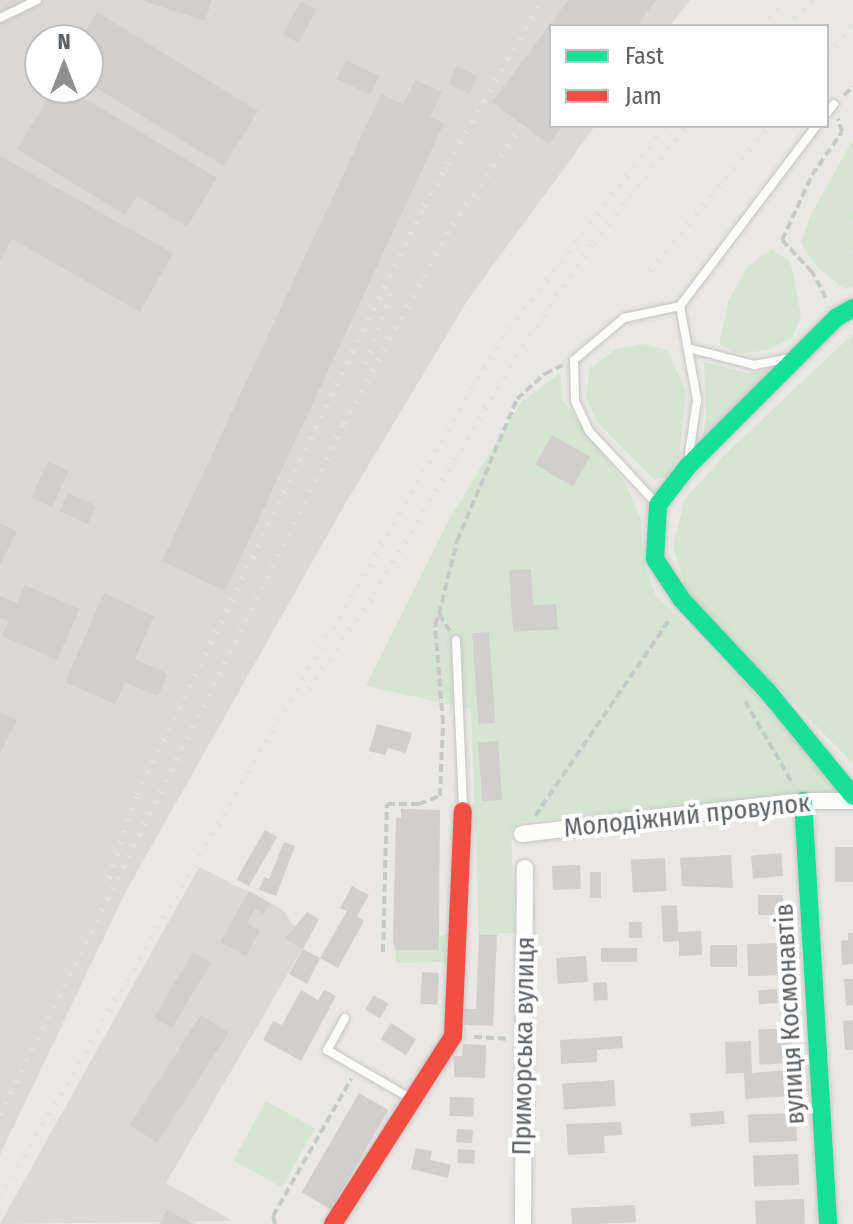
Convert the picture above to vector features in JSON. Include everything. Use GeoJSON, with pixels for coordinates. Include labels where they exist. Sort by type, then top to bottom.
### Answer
{"type":"FeatureCollection","features":[{"type":"Feature","properties":{"kind":"street"},"geometry":{"type":"LineString","coordinates":[[853,308],[836,318],[688,466],[658,505],[655,559],[682,600],[768,692],[853,798]]}},
{"type":"Feature","properties":{"kind":"street","name":"Молодіжний провулок"},"geometry":{"type":"LineString","coordinates":[[522,834],[803,801],[853,798]]}},
{"type":"Feature","properties":{"kind":"street","name":"вулиця Космонавтів"},"geometry":{"type":"LineString","coordinates":[[803,801],[828,1224]]}},
{"type":"Feature","properties":{"kind":"street"},"geometry":{"type":"LineString","coordinates":[[333,1224],[453,1036],[463,811]]}},
{"type":"Feature","properties":{"kind":"street","name":"Приморська вулиця"},"geometry":{"type":"LineString","coordinates":[[523,1224],[527,1040],[525,868]]}},
{"type":"Feature","properties":{"kind":"lane"},"geometry":{"type":"LineString","coordinates":[[0,18],[37,0]]}},
{"type":"Feature","properties":{"kind":"lane"},"geometry":{"type":"LineString","coordinates":[[829,110],[834,104]]}},
{"type":"Feature","properties":{"kind":"lane"},"geometry":{"type":"LineString","coordinates":[[658,505],[589,431],[575,401],[574,360],[624,318],[680,306],[814,128]]}},
{"type":"Feature","properties":{"kind":"lane"},"geometry":{"type":"LineString","coordinates":[[680,306],[697,400],[688,466]]}},
{"type":"Feature","properties":{"kind":"lane"},"geometry":{"type":"LineString","coordinates":[[688,348],[754,365],[798,356]]}},
{"type":"Feature","properties":{"kind":"lane"},"geometry":{"type":"LineString","coordinates":[[456,640],[463,811]]}},
{"type":"Feature","properties":{"kind":"lane"},"geometry":{"type":"LineString","coordinates":[[345,1018],[327,1050],[412,1100]]}},
{"type":"Feature","properties":{"kind":"path"},"geometry":{"type":"LineString","coordinates":[[836,318],[812,272],[782,240],[812,175],[842,132],[834,104],[853,87]]}},
{"type":"Feature","properties":{"kind":"path"},"geometry":{"type":"LineString","coordinates":[[383,952],[387,804],[419,804],[440,796],[443,723],[435,625],[457,541],[517,399],[545,374],[574,360]]}},
{"type":"Feature","properties":{"kind":"path"},"geometry":{"type":"LineString","coordinates":[[522,834],[607,718],[682,600]]}},
{"type":"Feature","properties":{"kind":"path"},"geometry":{"type":"LineString","coordinates":[[439,614],[456,640]]}},
{"type":"Feature","properties":{"kind":"path"},"geometry":{"type":"LineString","coordinates":[[453,1036],[527,1040]]}},
{"type":"Feature","properties":{"kind":"path"},"geometry":{"type":"LineString","coordinates":[[275,1224],[273,1216],[358,1068]]}},
{"type":"Feature","properties":{"kind":"shaded area"},"geometry":{"type":"Polygon","coordinates":[[[0,0],[690,0],[672,24],[549,24],[549,128],[594,128],[469,298],[345,504],[125,893],[0,1155],[0,0]]]}},
{"type":"Feature","properties":{"kind":"shaded area"},"geometry":{"type":"Polygon","coordinates":[[[199,867],[282,909],[293,925],[311,934],[166,1183],[233,1221],[0,1224],[199,867]]]}},
{"type":"Feature","properties":{"kind":"green space"},"geometry":{"type":"Polygon","coordinates":[[[853,140],[853,287],[844,289],[815,265],[801,243],[811,214],[853,140]]]}},
{"type":"Feature","properties":{"kind":"green space"},"geometry":{"type":"Polygon","coordinates":[[[771,250],[790,261],[801,315],[793,337],[768,350],[739,354],[719,344],[729,299],[748,266],[771,250]]]}},
{"type":"Feature","properties":{"kind":"green space"},"geometry":{"type":"Polygon","coordinates":[[[853,334],[853,763],[688,596],[673,547],[685,499],[725,454],[853,334]]]}},
{"type":"Feature","properties":{"kind":"green space"},"geometry":{"type":"Polygon","coordinates":[[[643,344],[667,350],[686,391],[679,458],[666,477],[655,480],[597,422],[586,398],[590,368],[616,349],[643,344]]]}},
{"type":"Feature","properties":{"kind":"green space"},"geometry":{"type":"Polygon","coordinates":[[[704,362],[747,373],[776,369],[700,448],[706,417],[704,362]]]}},
{"type":"Feature","properties":{"kind":"green space"},"geometry":{"type":"Polygon","coordinates":[[[560,373],[563,401],[625,483],[641,519],[643,561],[655,594],[749,687],[840,791],[519,822],[511,833],[515,933],[479,934],[471,709],[366,686],[450,518],[521,402],[560,373]]]}},
{"type":"Feature","properties":{"kind":"green space"},"geometry":{"type":"Polygon","coordinates":[[[450,933],[449,962],[396,963],[395,950],[450,933]]]}},
{"type":"Feature","properties":{"kind":"green space"},"geometry":{"type":"Polygon","coordinates":[[[266,1101],[315,1128],[282,1188],[233,1160],[266,1101]]]}},
{"type":"Feature","properties":{"kind":"building"},"geometry":{"type":"Polygon","coordinates":[[[141,0],[212,0],[205,21],[141,0]]]}},
{"type":"Feature","properties":{"kind":"building"},"geometry":{"type":"Polygon","coordinates":[[[568,0],[656,0],[638,24],[550,24],[568,0]]]}},
{"type":"Feature","properties":{"kind":"building"},"geometry":{"type":"Polygon","coordinates":[[[301,1],[317,10],[298,43],[283,34],[301,1]]]}},
{"type":"Feature","properties":{"kind":"building"},"geometry":{"type":"Polygon","coordinates":[[[97,12],[258,111],[224,166],[104,93],[104,24],[90,24],[97,12]]]}},
{"type":"Feature","properties":{"kind":"building"},"geometry":{"type":"Polygon","coordinates":[[[549,26],[549,128],[561,128],[549,144],[492,102],[549,26]]]}},
{"type":"Feature","properties":{"kind":"building"},"geometry":{"type":"Polygon","coordinates":[[[346,60],[379,76],[370,95],[337,79],[346,60]]]}},
{"type":"Feature","properties":{"kind":"building"},"geometry":{"type":"Polygon","coordinates":[[[457,66],[478,76],[469,94],[449,84],[457,66]]]}},
{"type":"Feature","properties":{"kind":"building"},"geometry":{"type":"Polygon","coordinates":[[[415,80],[442,92],[430,117],[444,123],[225,591],[162,561],[381,94],[403,104],[415,80]]]}},
{"type":"Feature","properties":{"kind":"building"},"geometry":{"type":"Polygon","coordinates":[[[44,104],[94,104],[217,178],[187,227],[137,196],[125,215],[17,149],[44,104]]]}},
{"type":"Feature","properties":{"kind":"building"},"geometry":{"type":"Polygon","coordinates":[[[0,156],[173,253],[140,312],[12,239],[0,260],[0,156]]]}},
{"type":"Feature","properties":{"kind":"building"},"geometry":{"type":"Polygon","coordinates":[[[552,435],[590,457],[573,486],[535,464],[552,435]]]}},
{"type":"Feature","properties":{"kind":"building"},"geometry":{"type":"Polygon","coordinates":[[[48,461],[69,471],[52,507],[31,497],[48,461]]]}},
{"type":"Feature","properties":{"kind":"building"},"geometry":{"type":"Polygon","coordinates":[[[68,493],[96,506],[88,524],[60,511],[68,493]]]}},
{"type":"Feature","properties":{"kind":"building"},"geometry":{"type":"Polygon","coordinates":[[[0,523],[17,531],[0,565],[0,523]]]}},
{"type":"Feature","properties":{"kind":"building"},"geometry":{"type":"Polygon","coordinates":[[[531,569],[533,605],[556,604],[558,629],[513,632],[509,570],[531,569]]]}},
{"type":"Feature","properties":{"kind":"building"},"geometry":{"type":"Polygon","coordinates":[[[25,585],[80,609],[57,660],[2,636],[9,621],[0,618],[0,596],[17,603],[25,585]]]}},
{"type":"Feature","properties":{"kind":"building"},"geometry":{"type":"Polygon","coordinates":[[[104,593],[154,616],[135,659],[168,674],[158,696],[125,682],[115,704],[65,682],[104,593]]]}},
{"type":"Feature","properties":{"kind":"building"},"geometry":{"type":"Polygon","coordinates":[[[489,632],[495,723],[478,724],[472,633],[489,632]]]}},
{"type":"Feature","properties":{"kind":"building"},"geometry":{"type":"Polygon","coordinates":[[[0,712],[17,721],[0,753],[0,712]]]}},
{"type":"Feature","properties":{"kind":"building"},"geometry":{"type":"Polygon","coordinates":[[[377,724],[412,733],[406,753],[388,748],[385,755],[369,751],[377,724]]]}},
{"type":"Feature","properties":{"kind":"building"},"geometry":{"type":"Polygon","coordinates":[[[498,741],[502,800],[482,801],[478,742],[498,741]]]}},
{"type":"Feature","properties":{"kind":"building"},"geometry":{"type":"Polygon","coordinates":[[[401,809],[440,810],[439,950],[395,950],[396,818],[401,818],[401,809]]]}},
{"type":"Feature","properties":{"kind":"building"},"geometry":{"type":"Polygon","coordinates":[[[265,830],[277,837],[249,886],[236,879],[265,830]]]}},
{"type":"Feature","properties":{"kind":"building"},"geometry":{"type":"Polygon","coordinates":[[[284,842],[295,846],[276,896],[259,890],[264,877],[269,879],[284,842]]]}},
{"type":"Feature","properties":{"kind":"building"},"geometry":{"type":"Polygon","coordinates":[[[835,847],[853,847],[853,882],[835,882],[835,847]]]}},
{"type":"Feature","properties":{"kind":"building"},"geometry":{"type":"Polygon","coordinates":[[[781,853],[783,876],[753,879],[751,856],[781,853]]]}},
{"type":"Feature","properties":{"kind":"building"},"geometry":{"type":"Polygon","coordinates":[[[731,855],[733,888],[682,886],[680,858],[731,855]]]}},
{"type":"Feature","properties":{"kind":"building"},"geometry":{"type":"Polygon","coordinates":[[[665,858],[667,891],[633,893],[631,860],[665,858]]]}},
{"type":"Feature","properties":{"kind":"building"},"geometry":{"type":"Polygon","coordinates":[[[580,865],[581,889],[553,890],[552,866],[580,865]]]}},
{"type":"Feature","properties":{"kind":"building"},"geometry":{"type":"Polygon","coordinates":[[[590,872],[601,872],[601,898],[590,898],[590,872]]]}},
{"type":"Feature","properties":{"kind":"building"},"geometry":{"type":"Polygon","coordinates":[[[352,886],[369,895],[357,916],[364,921],[338,968],[320,958],[347,911],[340,908],[352,886]]]}},
{"type":"Feature","properties":{"kind":"building"},"geometry":{"type":"Polygon","coordinates":[[[249,891],[270,903],[264,914],[255,909],[247,923],[260,931],[246,956],[220,942],[249,891]]]}},
{"type":"Feature","properties":{"kind":"building"},"geometry":{"type":"Polygon","coordinates":[[[758,895],[783,895],[783,915],[758,915],[758,895]]]}},
{"type":"Feature","properties":{"kind":"building"},"geometry":{"type":"Polygon","coordinates":[[[677,905],[678,932],[701,931],[702,955],[679,956],[679,941],[663,942],[661,906],[677,905]]]}},
{"type":"Feature","properties":{"kind":"building"},"geometry":{"type":"Polygon","coordinates":[[[307,912],[319,919],[303,949],[285,939],[307,912]]]}},
{"type":"Feature","properties":{"kind":"building"},"geometry":{"type":"Polygon","coordinates":[[[629,922],[642,922],[642,938],[629,938],[629,922]]]}},
{"type":"Feature","properties":{"kind":"building"},"geometry":{"type":"Polygon","coordinates":[[[848,933],[853,933],[853,964],[842,965],[841,941],[848,940],[848,933]]]}},
{"type":"Feature","properties":{"kind":"building"},"geometry":{"type":"Polygon","coordinates":[[[479,934],[497,935],[493,1026],[464,1025],[464,1009],[476,1009],[479,934]]]}},
{"type":"Feature","properties":{"kind":"building"},"geometry":{"type":"Polygon","coordinates":[[[786,943],[787,975],[748,976],[747,944],[786,943]]]}},
{"type":"Feature","properties":{"kind":"building"},"geometry":{"type":"Polygon","coordinates":[[[710,945],[737,945],[737,967],[710,967],[710,945]]]}},
{"type":"Feature","properties":{"kind":"building"},"geometry":{"type":"Polygon","coordinates":[[[601,948],[637,948],[637,962],[601,962],[601,948]]]}},
{"type":"Feature","properties":{"kind":"building"},"geometry":{"type":"Polygon","coordinates":[[[303,949],[320,958],[307,984],[289,974],[303,949]]]}},
{"type":"Feature","properties":{"kind":"building"},"geometry":{"type":"Polygon","coordinates":[[[193,952],[211,963],[172,1028],[154,1017],[193,952]]]}},
{"type":"Feature","properties":{"kind":"building"},"geometry":{"type":"Polygon","coordinates":[[[586,956],[588,982],[558,984],[556,958],[586,956]]]}},
{"type":"Feature","properties":{"kind":"building"},"geometry":{"type":"Polygon","coordinates":[[[422,972],[439,973],[437,1005],[420,1004],[422,972]]]}},
{"type":"Feature","properties":{"kind":"building"},"geometry":{"type":"Polygon","coordinates":[[[844,979],[853,979],[853,1005],[846,1006],[844,979]]]}},
{"type":"Feature","properties":{"kind":"building"},"geometry":{"type":"Polygon","coordinates":[[[607,982],[608,1000],[594,1001],[593,983],[607,982]]]}},
{"type":"Feature","properties":{"kind":"building"},"geometry":{"type":"Polygon","coordinates":[[[777,989],[778,1003],[759,1004],[758,990],[777,989]]]}},
{"type":"Feature","properties":{"kind":"building"},"geometry":{"type":"Polygon","coordinates":[[[301,990],[318,1000],[324,990],[336,996],[301,1061],[263,1040],[273,1021],[282,1025],[301,990]]]}},
{"type":"Feature","properties":{"kind":"building"},"geometry":{"type":"Polygon","coordinates":[[[374,995],[389,1004],[380,1018],[365,1010],[374,995]]]}},
{"type":"Feature","properties":{"kind":"building"},"geometry":{"type":"Polygon","coordinates":[[[201,1015],[229,1033],[157,1143],[130,1125],[201,1015]]]}},
{"type":"Feature","properties":{"kind":"building"},"geometry":{"type":"Polygon","coordinates":[[[853,1020],[853,1050],[845,1050],[843,1021],[853,1020]]]}},
{"type":"Feature","properties":{"kind":"building"},"geometry":{"type":"Polygon","coordinates":[[[391,1023],[416,1039],[406,1055],[381,1039],[391,1023]]]}},
{"type":"Feature","properties":{"kind":"building"},"geometry":{"type":"Polygon","coordinates":[[[791,1028],[793,1063],[760,1065],[758,1030],[791,1028]]]}},
{"type":"Feature","properties":{"kind":"building"},"geometry":{"type":"Polygon","coordinates":[[[622,1036],[623,1048],[597,1050],[597,1062],[561,1064],[560,1040],[622,1036]]]}},
{"type":"Feature","properties":{"kind":"building"},"geometry":{"type":"Polygon","coordinates":[[[751,1041],[752,1073],[789,1070],[791,1096],[745,1099],[744,1073],[726,1074],[725,1042],[751,1041]]]}},
{"type":"Feature","properties":{"kind":"building"},"geometry":{"type":"Polygon","coordinates":[[[463,1044],[486,1045],[485,1078],[454,1077],[454,1056],[462,1056],[463,1044]]]}},
{"type":"Feature","properties":{"kind":"building"},"geometry":{"type":"Polygon","coordinates":[[[614,1080],[616,1106],[564,1110],[562,1084],[614,1080]]]}},
{"type":"Feature","properties":{"kind":"building"},"geometry":{"type":"Polygon","coordinates":[[[359,1093],[388,1110],[331,1210],[302,1193],[359,1093]]]}},
{"type":"Feature","properties":{"kind":"building"},"geometry":{"type":"Polygon","coordinates":[[[450,1097],[474,1098],[473,1117],[449,1116],[450,1097]]]}},
{"type":"Feature","properties":{"kind":"building"},"geometry":{"type":"Polygon","coordinates":[[[724,1111],[725,1124],[691,1126],[690,1113],[724,1111]]]}},
{"type":"Feature","properties":{"kind":"building"},"geometry":{"type":"Polygon","coordinates":[[[796,1113],[797,1141],[749,1143],[748,1115],[796,1113]]]}},
{"type":"Feature","properties":{"kind":"building"},"geometry":{"type":"Polygon","coordinates":[[[621,1122],[622,1135],[604,1136],[605,1153],[568,1155],[566,1124],[621,1122]]]}},
{"type":"Feature","properties":{"kind":"building"},"geometry":{"type":"Polygon","coordinates":[[[457,1129],[473,1130],[472,1143],[456,1142],[457,1129]]]}},
{"type":"Feature","properties":{"kind":"building"},"geometry":{"type":"Polygon","coordinates":[[[416,1148],[432,1151],[430,1160],[451,1165],[448,1178],[411,1169],[416,1148]]]}},
{"type":"Feature","properties":{"kind":"building"},"geometry":{"type":"Polygon","coordinates":[[[458,1149],[475,1150],[474,1164],[457,1163],[458,1149]]]}},
{"type":"Feature","properties":{"kind":"building"},"geometry":{"type":"Polygon","coordinates":[[[798,1154],[799,1185],[754,1187],[753,1156],[798,1154]]]}},
{"type":"Feature","properties":{"kind":"building"},"geometry":{"type":"Polygon","coordinates":[[[804,1199],[805,1224],[756,1224],[755,1201],[804,1199]]]}},
{"type":"Feature","properties":{"kind":"building"},"geometry":{"type":"Polygon","coordinates":[[[635,1205],[636,1222],[572,1224],[571,1208],[635,1205]]]}},
{"type":"Feature","properties":{"kind":"building"},"geometry":{"type":"Polygon","coordinates":[[[167,1210],[194,1224],[159,1224],[167,1210]]]}},
{"type":"Feature","properties":{"kind":"railway"},"geometry":{"type":"LineString","coordinates":[[109,878],[137,795],[424,206],[542,0]]}},
{"type":"Feature","properties":{"kind":"railway"},"geometry":{"type":"LineString","coordinates":[[762,24],[786,0]]}},
{"type":"Feature","properties":{"kind":"railway"},"geometry":{"type":"LineString","coordinates":[[787,24],[813,0]]}},
{"type":"Feature","properties":{"kind":"railway"},"geometry":{"type":"LineString","coordinates":[[829,53],[853,25]]}},
{"type":"Feature","properties":{"kind":"railway"},"geometry":{"type":"LineString","coordinates":[[0,1115],[344,424],[452,225],[523,125]]}},
{"type":"Feature","properties":{"kind":"railway"},"geometry":{"type":"LineString","coordinates":[[0,1198],[502,338],[663,128]]}},
{"type":"Feature","properties":{"kind":"railway"},"geometry":{"type":"LineString","coordinates":[[308,689],[374,594],[523,346],[593,243],[685,128]]}},
{"type":"Feature","properties":{"kind":"railway"},"geometry":{"type":"LineString","coordinates":[[650,271],[767,128]]}},
{"type":"Feature","properties":{"kind":"railway"},"geometry":{"type":"LineString","coordinates":[[831,253],[853,221]]}},
{"type":"Feature","properties":{"kind":"railway"},"geometry":{"type":"LineString","coordinates":[[845,263],[853,251]]}},
{"type":"Feature","properties":{"kind":"railway"},"geometry":{"type":"LineString","coordinates":[[366,364],[392,292]]}},
{"type":"Feature","properties":{"kind":"traffic: fast"},"geometry":{"type":"LineString","coordinates":[[853,308],[836,318],[688,466],[658,505],[655,559],[682,600],[768,692],[853,796]]}},
{"type":"Feature","properties":{"kind":"traffic: fast"},"geometry":{"type":"LineString","coordinates":[[803,801],[828,1224]]}},
{"type":"Feature","properties":{"kind":"traffic: jam"},"geometry":{"type":"LineString","coordinates":[[333,1224],[453,1036],[463,811]]}}]}
